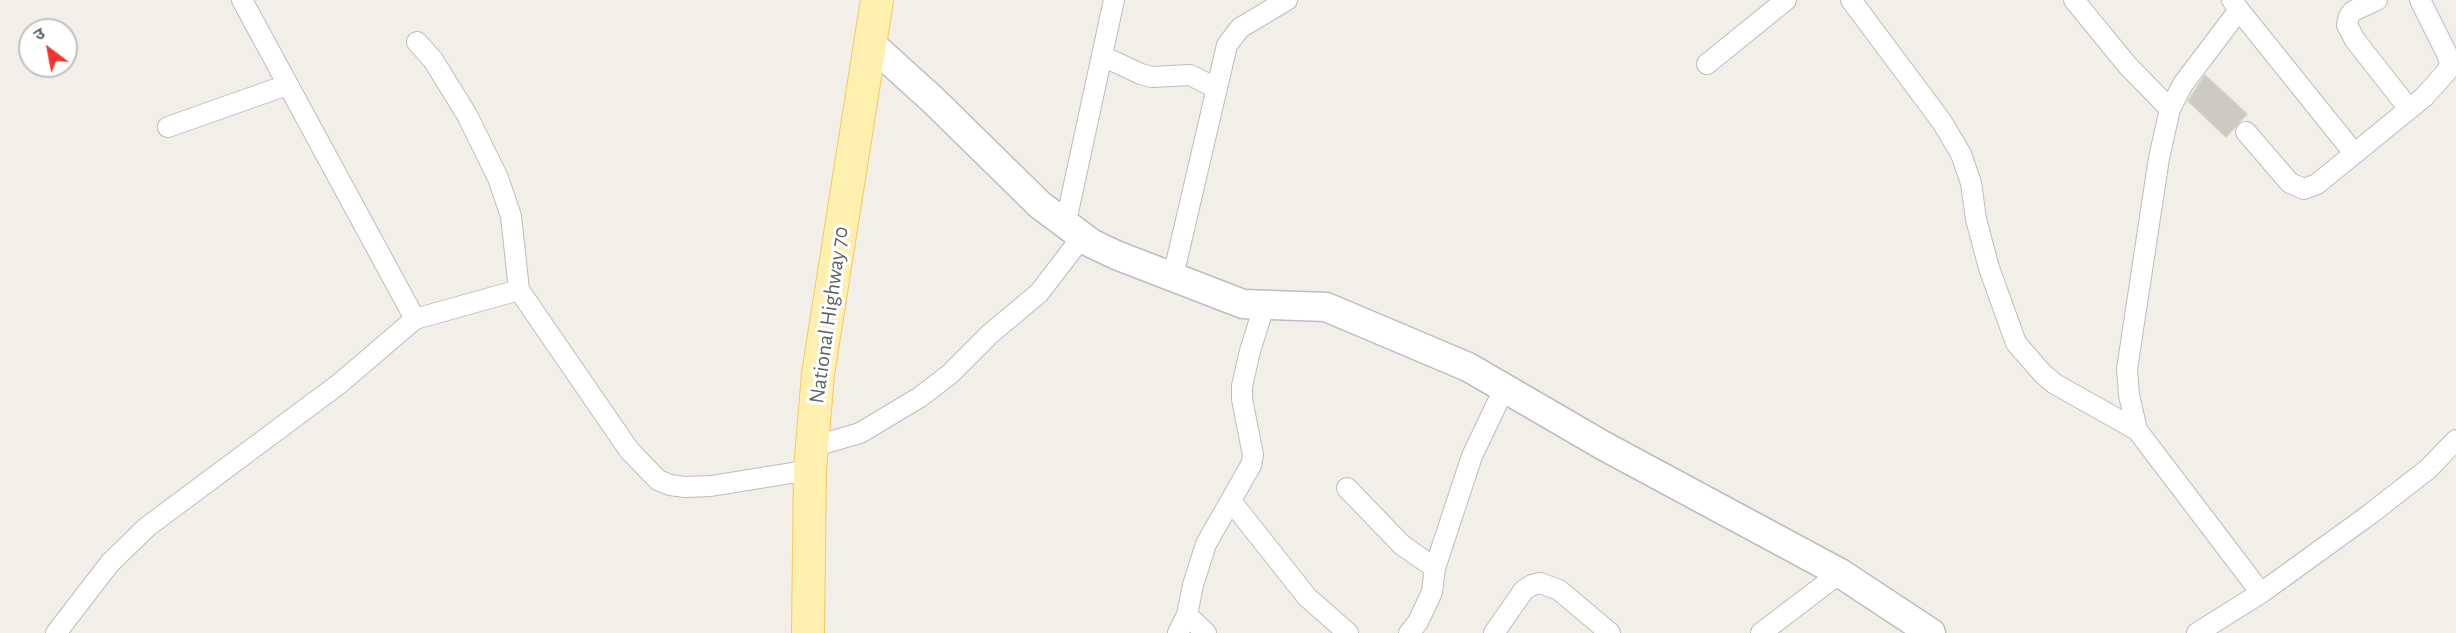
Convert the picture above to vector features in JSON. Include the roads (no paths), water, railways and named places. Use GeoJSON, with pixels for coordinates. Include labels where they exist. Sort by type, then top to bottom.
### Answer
{"type":"FeatureCollection","features":[{"type":"Feature","properties":{"kind":"main road","name":"National Highway 70"},"geometry":{"type":"LineString","coordinates":[[808,633],[811,459],[818,374],[877,0]]}},
{"type":"Feature","properties":{"kind":"main road"},"geometry":{"type":"LineString","coordinates":[[870,43],[933,100],[1040,205],[1074,231],[1116,255],[1243,304],[1326,307],[1468,367],[1670,483],[1840,573],[1931,633]]}},
{"type":"Feature","properties":{"kind":"street"},"geometry":{"type":"LineString","coordinates":[[242,0],[415,319]]}},
{"type":"Feature","properties":{"kind":"street"},"geometry":{"type":"LineString","coordinates":[[417,42],[433,60],[466,115],[498,178],[511,216],[519,290],[629,450],[658,480],[670,485],[685,487],[711,486],[811,459],[860,433],[910,403],[950,374],[990,334],[1039,293],[1074,231],[1102,56],[1114,0]]}},
{"type":"Feature","properties":{"kind":"street"},"geometry":{"type":"LineString","coordinates":[[1173,276],[1222,59],[1234,34],[1287,0]]}},
{"type":"Feature","properties":{"kind":"street"},"geometry":{"type":"LineString","coordinates":[[1707,64],[1786,0]]}},
{"type":"Feature","properties":{"kind":"street"},"geometry":{"type":"LineString","coordinates":[[2074,0],[2128,66],[2170,109]]}},
{"type":"Feature","properties":{"kind":"street"},"geometry":{"type":"LineString","coordinates":[[2378,0],[2353,11],[2348,25],[2355,40],[2409,109]]}},
{"type":"Feature","properties":{"kind":"street"},"geometry":{"type":"LineString","coordinates":[[2246,132],[2290,183],[2304,189],[2317,184],[2409,109],[2439,82],[2448,70],[2450,62],[2420,0]]}},
{"type":"Feature","properties":{"kind":"street"},"geometry":{"type":"LineString","coordinates":[[1856,1],[1942,122],[1961,154],[1971,183],[1989,268],[2016,343],[2043,374],[2055,384],[2137,430],[2261,593]]}},
{"type":"Feature","properties":{"kind":"street"},"geometry":{"type":"LineString","coordinates":[[2137,430],[2128,378],[2129,345],[2159,158],[2170,109],[2183,84],[2235,5],[2354,153]]}},
{"type":"Feature","properties":{"kind":"street"},"geometry":{"type":"LineString","coordinates":[[1102,56],[1152,77],[1190,75],[1216,88]]}},
{"type":"Feature","properties":{"kind":"street"},"geometry":{"type":"LineString","coordinates":[[168,127],[287,85]]}},
{"type":"Feature","properties":{"kind":"street"},"geometry":{"type":"LineString","coordinates":[[56,633],[110,563],[147,526],[339,384],[415,319],[519,290]]}},
{"type":"Feature","properties":{"kind":"street"},"geometry":{"type":"LineString","coordinates":[[1178,633],[1187,615],[1193,585],[1206,544],[1251,465],[1253,455],[1242,399],[1242,386],[1264,306]]}},
{"type":"Feature","properties":{"kind":"street"},"geometry":{"type":"LineString","coordinates":[[1409,633],[1418,622],[1432,592],[1435,568],[1472,456],[1504,389]]}},
{"type":"Feature","properties":{"kind":"street"},"geometry":{"type":"LineString","coordinates":[[2197,633],[2261,593],[2369,515],[2428,469],[2456,440]]}},
{"type":"Feature","properties":{"kind":"street"},"geometry":{"type":"LineString","coordinates":[[1347,488],[1406,550],[1435,568]]}},
{"type":"Feature","properties":{"kind":"street"},"geometry":{"type":"LineString","coordinates":[[1232,501],[1307,597],[1348,633]]}},
{"type":"Feature","properties":{"kind":"street"},"geometry":{"type":"LineString","coordinates":[[1761,633],[1840,573]]}},
{"type":"Feature","properties":{"kind":"street"},"geometry":{"type":"LineString","coordinates":[[1494,633],[1524,590],[1540,583],[1559,590],[1610,633]]}},
{"type":"Feature","properties":{"kind":"street"},"geometry":{"type":"LineString","coordinates":[[1187,615],[1206,633]]}}]}
